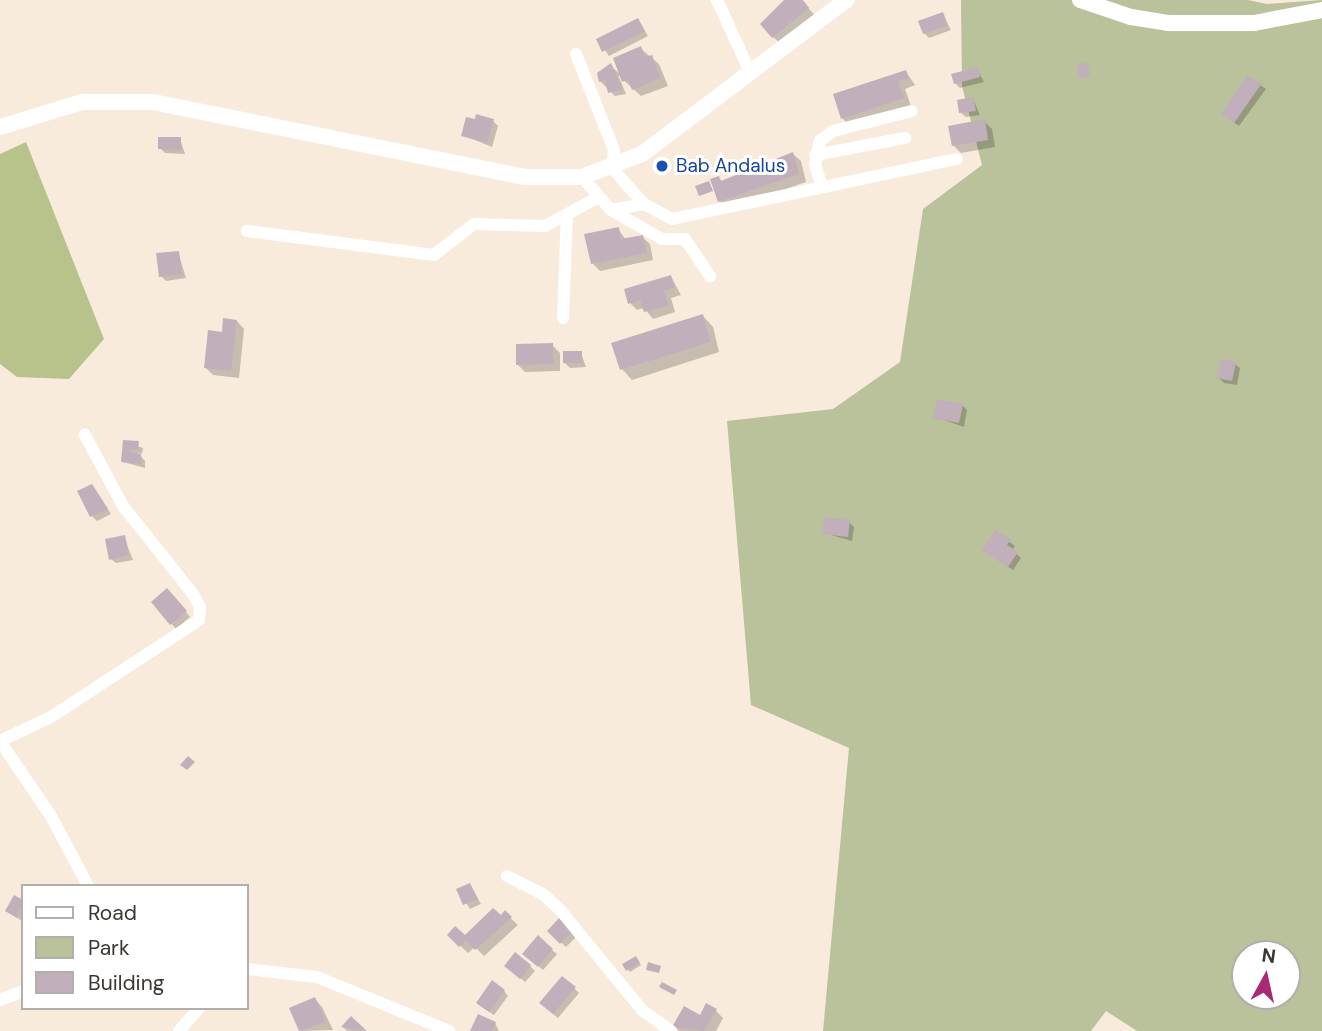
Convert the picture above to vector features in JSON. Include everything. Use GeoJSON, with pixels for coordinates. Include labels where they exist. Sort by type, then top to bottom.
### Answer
{"type":"FeatureCollection","features":[{"type":"Feature","properties":{"kind":"main road"},"geometry":{"type":"LineString","coordinates":[[0,127],[82,102],[153,102],[524,177],[582,177],[612,168],[642,154],[846,0]]}},
{"type":"Feature","properties":{"kind":"main road"},"geometry":{"type":"LineString","coordinates":[[1080,0],[1131,17],[1168,23],[1254,23],[1322,10]]}},
{"type":"Feature","properties":{"kind":"street"},"geometry":{"type":"LineString","coordinates":[[718,0],[750,72]]}},
{"type":"Feature","properties":{"kind":"street"},"geometry":{"type":"LineString","coordinates":[[576,54],[614,150],[612,168],[644,204],[672,219],[957,159]]}},
{"type":"Feature","properties":{"kind":"street"},"geometry":{"type":"LineString","coordinates":[[822,187],[815,155],[820,142],[833,131],[912,111]]}},
{"type":"Feature","properties":{"kind":"street"},"geometry":{"type":"LineString","coordinates":[[815,155],[905,138]]}},
{"type":"Feature","properties":{"kind":"street"},"geometry":{"type":"LineString","coordinates":[[582,177],[597,198],[611,210],[671,239],[685,239],[710,276]]}},
{"type":"Feature","properties":{"kind":"street"},"geometry":{"type":"LineString","coordinates":[[247,232],[434,255],[474,224],[545,226],[597,198]]}},
{"type":"Feature","properties":{"kind":"street"},"geometry":{"type":"LineString","coordinates":[[611,210],[644,204]]}},
{"type":"Feature","properties":{"kind":"street"},"geometry":{"type":"LineString","coordinates":[[563,318],[567,216]]}},
{"type":"Feature","properties":{"kind":"street"},"geometry":{"type":"LineString","coordinates":[[671,239],[672,219]]}},
{"type":"Feature","properties":{"kind":"street"},"geometry":{"type":"LineString","coordinates":[[85,435],[123,506],[193,594],[200,607],[199,620],[51,717],[0,741],[51,816],[87,884]]}},
{"type":"Feature","properties":{"kind":"street"},"geometry":{"type":"LineString","coordinates":[[507,876],[543,894],[561,911],[642,1010],[671,1031]]}},
{"type":"Feature","properties":{"kind":"street"},"geometry":{"type":"LineString","coordinates":[[248,969],[317,977],[449,1031]]}},
{"type":"Feature","properties":{"kind":"street"},"geometry":{"type":"LineString","coordinates":[[0,1000],[21,992]]}},
{"type":"Feature","properties":{"kind":"street"},"geometry":{"type":"LineString","coordinates":[[179,1031],[197,1010]]}},
{"type":"Feature","properties":{"kind":"green space"},"geometry":{"type":"Polygon","coordinates":[[[961,0],[1248,0],[1267,4],[1322,0],[1322,1031],[1137,1031],[1106,1011],[1091,1031],[823,1031],[849,748],[751,705],[727,421],[833,409],[900,362],[923,209],[982,165],[962,86],[961,0]]]}},
{"type":"Feature","properties":{"kind":"green space"},"geometry":{"type":"Polygon","coordinates":[[[26,142],[104,339],[69,379],[17,377],[0,364],[0,154],[26,142]]]}},
{"type":"Feature","properties":{"kind":"building"},"geometry":{"type":"Polygon","coordinates":[[[784,0],[803,0],[809,8],[772,38],[760,24],[784,0]]]}},
{"type":"Feature","properties":{"kind":"building"},"geometry":{"type":"Polygon","coordinates":[[[943,12],[948,25],[923,34],[918,21],[943,12]]]}},
{"type":"Feature","properties":{"kind":"building"},"geometry":{"type":"Polygon","coordinates":[[[638,18],[645,31],[602,52],[596,39],[638,18]]]}},
{"type":"Feature","properties":{"kind":"building"},"geometry":{"type":"Polygon","coordinates":[[[641,46],[645,57],[652,55],[661,78],[632,90],[628,79],[622,82],[613,58],[641,46]]]}},
{"type":"Feature","properties":{"kind":"building"},"geometry":{"type":"Polygon","coordinates":[[[611,63],[623,89],[608,93],[605,80],[599,82],[597,73],[611,63]]]}},
{"type":"Feature","properties":{"kind":"building"},"geometry":{"type":"Polygon","coordinates":[[[1088,63],[1090,77],[1079,78],[1077,64],[1088,63]]]}},
{"type":"Feature","properties":{"kind":"building"},"geometry":{"type":"Polygon","coordinates":[[[978,67],[980,77],[954,84],[951,74],[978,67]]]}},
{"type":"Feature","properties":{"kind":"building"},"geometry":{"type":"Polygon","coordinates":[[[906,70],[909,78],[898,81],[904,98],[841,119],[833,94],[906,70]]]}},
{"type":"Feature","properties":{"kind":"building"},"geometry":{"type":"Polygon","coordinates":[[[1247,75],[1262,83],[1234,123],[1221,115],[1247,75]]]}},
{"type":"Feature","properties":{"kind":"building"},"geometry":{"type":"Polygon","coordinates":[[[973,97],[976,111],[959,113],[957,100],[973,97]]]}},
{"type":"Feature","properties":{"kind":"building"},"geometry":{"type":"Polygon","coordinates":[[[476,114],[494,119],[487,143],[461,136],[466,117],[475,119],[476,114]]]}},
{"type":"Feature","properties":{"kind":"building"},"geometry":{"type":"Polygon","coordinates":[[[985,119],[988,140],[952,146],[948,126],[985,119]]]}},
{"type":"Feature","properties":{"kind":"building"},"geometry":{"type":"Polygon","coordinates":[[[158,137],[181,137],[181,150],[158,149],[158,137]]]}},
{"type":"Feature","properties":{"kind":"building"},"geometry":{"type":"Polygon","coordinates":[[[793,152],[799,174],[718,202],[710,179],[719,176],[721,181],[793,152]]]}},
{"type":"Feature","properties":{"kind":"building"},"geometry":{"type":"Polygon","coordinates":[[[709,181],[713,191],[699,196],[695,186],[709,181]]]}},
{"type":"Feature","properties":{"kind":"building"},"geometry":{"type":"Polygon","coordinates":[[[619,227],[621,239],[643,235],[647,253],[591,264],[584,234],[619,227]]]}},
{"type":"Feature","properties":{"kind":"building"},"geometry":{"type":"Polygon","coordinates":[[[179,251],[182,274],[159,277],[156,253],[179,251]]]}},
{"type":"Feature","properties":{"kind":"building"},"geometry":{"type":"Polygon","coordinates":[[[671,275],[675,287],[664,291],[669,305],[644,312],[640,300],[628,304],[624,289],[671,275]]]}},
{"type":"Feature","properties":{"kind":"building"},"geometry":{"type":"Polygon","coordinates":[[[703,314],[710,342],[620,370],[611,343],[703,314]]]}},
{"type":"Feature","properties":{"kind":"building"},"geometry":{"type":"Polygon","coordinates":[[[223,318],[237,320],[231,371],[204,368],[208,330],[222,332],[223,318]]]}},
{"type":"Feature","properties":{"kind":"building"},"geometry":{"type":"Polygon","coordinates":[[[553,343],[553,364],[516,365],[516,344],[553,343]]]}},
{"type":"Feature","properties":{"kind":"building"},"geometry":{"type":"Polygon","coordinates":[[[563,351],[582,351],[582,363],[563,363],[563,351]]]}},
{"type":"Feature","properties":{"kind":"building"},"geometry":{"type":"Polygon","coordinates":[[[1221,359],[1236,362],[1232,381],[1217,378],[1221,359]]]}},
{"type":"Feature","properties":{"kind":"building"},"geometry":{"type":"Polygon","coordinates":[[[937,399],[963,404],[959,423],[933,418],[937,399]]]}},
{"type":"Feature","properties":{"kind":"building"},"geometry":{"type":"Polygon","coordinates":[[[123,440],[139,441],[138,450],[131,449],[131,453],[141,454],[141,464],[121,462],[123,440]]]}},
{"type":"Feature","properties":{"kind":"building"},"geometry":{"type":"Polygon","coordinates":[[[92,484],[108,509],[90,517],[77,491],[92,484]]]}},
{"type":"Feature","properties":{"kind":"building"},"geometry":{"type":"Polygon","coordinates":[[[824,517],[850,520],[848,537],[822,534],[824,517]]]}},
{"type":"Feature","properties":{"kind":"building"},"geometry":{"type":"Polygon","coordinates":[[[995,530],[1011,539],[1007,545],[1018,552],[1008,567],[982,551],[995,530]]]}},
{"type":"Feature","properties":{"kind":"building"},"geometry":{"type":"Polygon","coordinates":[[[125,535],[129,555],[109,560],[105,539],[125,535]]]}},
{"type":"Feature","properties":{"kind":"building"},"geometry":{"type":"Polygon","coordinates":[[[167,588],[187,611],[170,625],[151,602],[167,588]]]}},
{"type":"Feature","properties":{"kind":"building"},"geometry":{"type":"Polygon","coordinates":[[[188,756],[195,762],[187,770],[180,765],[188,756]]]}},
{"type":"Feature","properties":{"kind":"building"},"geometry":{"type":"Polygon","coordinates":[[[470,883],[478,899],[463,905],[456,889],[470,883]]]}},
{"type":"Feature","properties":{"kind":"building"},"geometry":{"type":"Polygon","coordinates":[[[14,895],[21,899],[17,918],[5,911],[14,895]]]}},
{"type":"Feature","properties":{"kind":"building"},"geometry":{"type":"Polygon","coordinates":[[[493,908],[501,915],[505,910],[512,917],[475,950],[466,940],[459,947],[447,935],[455,926],[465,935],[493,908]]]}},
{"type":"Feature","properties":{"kind":"building"},"geometry":{"type":"Polygon","coordinates":[[[560,917],[574,930],[560,944],[547,931],[560,917]]]}},
{"type":"Feature","properties":{"kind":"building"},"geometry":{"type":"Polygon","coordinates":[[[538,935],[553,949],[538,967],[522,954],[538,935]]]}},
{"type":"Feature","properties":{"kind":"building"},"geometry":{"type":"Polygon","coordinates":[[[515,952],[531,965],[520,979],[504,966],[515,952]]]}},
{"type":"Feature","properties":{"kind":"building"},"geometry":{"type":"Polygon","coordinates":[[[636,956],[640,963],[626,971],[622,964],[636,956]]]}},
{"type":"Feature","properties":{"kind":"building"},"geometry":{"type":"Polygon","coordinates":[[[648,962],[661,966],[659,973],[646,970],[648,962]]]}},
{"type":"Feature","properties":{"kind":"building"},"geometry":{"type":"Polygon","coordinates":[[[562,976],[576,987],[553,1014],[539,1003],[562,976]]]}},
{"type":"Feature","properties":{"kind":"building"},"geometry":{"type":"Polygon","coordinates":[[[492,980],[505,990],[489,1012],[476,1003],[492,980]]]}},
{"type":"Feature","properties":{"kind":"building"},"geometry":{"type":"Polygon","coordinates":[[[662,982],[677,990],[674,995],[659,987],[662,982]]]}},
{"type":"Feature","properties":{"kind":"building"},"geometry":{"type":"Polygon","coordinates":[[[315,997],[326,1022],[299,1031],[289,1008],[315,997]]]}},
{"type":"Feature","properties":{"kind":"building"},"geometry":{"type":"Polygon","coordinates":[[[706,1003],[717,1009],[704,1031],[672,1027],[684,1006],[700,1015],[706,1003]]]}},
{"type":"Feature","properties":{"kind":"building"},"geometry":{"type":"Polygon","coordinates":[[[478,1014],[496,1022],[492,1031],[470,1031],[478,1014]]]}},
{"type":"Feature","properties":{"kind":"building"},"geometry":{"type":"Polygon","coordinates":[[[351,1016],[367,1031],[341,1027],[351,1016]]]}},
{"type":"Feature","properties":{"kind":"place","name":"Bab Andalus"},"geometry":{"type":"Point","coordinates":[662,166]}}]}
